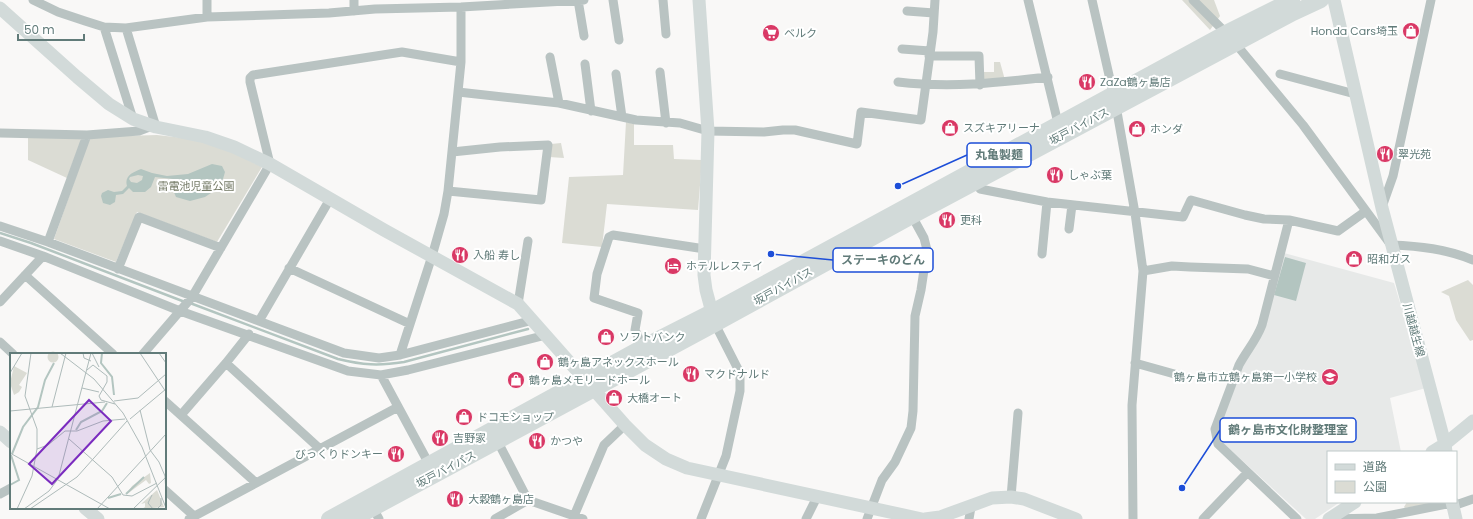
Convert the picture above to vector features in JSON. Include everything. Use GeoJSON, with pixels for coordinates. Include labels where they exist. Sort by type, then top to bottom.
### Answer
{"type":"FeatureCollection","features":[{"type":"Feature","properties":{"kind":"highway","name":"坂戸バイパス"},"geometry":{"type":"LineString","coordinates":[[329,519],[429,464],[589,384],[976,182],[1114,100],[1230,38],[1292,0]]}},
{"type":"Feature","properties":{"kind":"highway","name":"坂戸バイパス"},"geometry":{"type":"LineString","coordinates":[[1230,38],[1321,0]]}},
{"type":"Feature","properties":{"kind":"highway","name":"坂戸バイパス"},"geometry":{"type":"LineString","coordinates":[[353,519],[376,514],[498,442],[589,384],[643,347],[713,318],[1058,123],[1114,100]]}},
{"type":"Feature","properties":{"kind":"street"},"geometry":{"type":"LineString","coordinates":[[33,0],[58,12],[104,27],[126,28],[207,17],[329,13],[456,5],[584,0]]}},
{"type":"Feature","properties":{"kind":"street"},"geometry":{"type":"LineString","coordinates":[[207,0],[207,17]]}},
{"type":"Feature","properties":{"kind":"street"},"geometry":{"type":"LineString","coordinates":[[354,0],[354,11]]}},
{"type":"Feature","properties":{"kind":"street"},"geometry":{"type":"LineString","coordinates":[[578,0],[584,36]]}},
{"type":"Feature","properties":{"kind":"street"},"geometry":{"type":"LineString","coordinates":[[612,0],[619,40]]}},
{"type":"Feature","properties":{"kind":"street"},"geometry":{"type":"LineString","coordinates":[[663,0],[666,34]]}},
{"type":"Feature","properties":{"kind":"street"},"geometry":{"type":"LineString","coordinates":[[699,0],[708,131],[704,275],[713,318],[740,372],[740,392],[726,456],[703,518]]}},
{"type":"Feature","properties":{"kind":"street"},"geometry":{"type":"LineString","coordinates":[[458,92],[558,103],[622,117],[666,123],[680,123],[708,131],[764,132],[795,130],[858,144],[861,112],[921,120],[935,0]]}},
{"type":"Feature","properties":{"kind":"street"},"geometry":{"type":"LineString","coordinates":[[1028,0],[1058,123]]}},
{"type":"Feature","properties":{"kind":"street"},"geometry":{"type":"LineString","coordinates":[[1092,0],[1114,100],[1135,212],[1143,270],[1132,405],[1133,519]]}},
{"type":"Feature","properties":{"kind":"street"},"geometry":{"type":"LineString","coordinates":[[1193,0],[1230,38],[1303,125],[1391,245],[1439,249],[1473,260]]}},
{"type":"Feature","properties":{"kind":"street","name":"川越越生線"},"geometry":{"type":"LineString","coordinates":[[1334,0],[1391,245],[1445,448]]}},
{"type":"Feature","properties":{"kind":"street"},"geometry":{"type":"LineString","coordinates":[[1382,208],[1393,176],[1431,0]]}},
{"type":"Feature","properties":{"kind":"street"},"geometry":{"type":"LineString","coordinates":[[400,355],[432,256],[444,214],[448,191],[461,62],[456,5]]}},
{"type":"Feature","properties":{"kind":"street"},"geometry":{"type":"LineString","coordinates":[[0,8],[109,104],[133,119],[154,126],[205,137],[234,147],[270,164],[384,230],[518,304],[645,446],[666,459],[687,468],[818,497],[869,514],[922,519]]}},
{"type":"Feature","properties":{"kind":"street"},"geometry":{"type":"LineString","coordinates":[[908,11],[934,13]]}},
{"type":"Feature","properties":{"kind":"street"},"geometry":{"type":"LineString","coordinates":[[104,27],[133,119]]}},
{"type":"Feature","properties":{"kind":"street"},"geometry":{"type":"LineString","coordinates":[[126,28],[154,126]]}},
{"type":"Feature","properties":{"kind":"street"},"geometry":{"type":"LineString","coordinates":[[902,49],[929,54],[979,56],[980,85]]}},
{"type":"Feature","properties":{"kind":"street"},"geometry":{"type":"LineString","coordinates":[[144,353],[192,297],[270,164],[250,82],[250,78],[253,75],[402,52],[461,62]]}},
{"type":"Feature","properties":{"kind":"street"},"geometry":{"type":"LineString","coordinates":[[550,57],[558,103]]}},
{"type":"Feature","properties":{"kind":"street"},"geometry":{"type":"LineString","coordinates":[[585,64],[591,110]]}},
{"type":"Feature","properties":{"kind":"street"},"geometry":{"type":"LineString","coordinates":[[660,72],[666,123]]}},
{"type":"Feature","properties":{"kind":"street"},"geometry":{"type":"LineString","coordinates":[[616,74],[622,117]]}},
{"type":"Feature","properties":{"kind":"street"},"geometry":{"type":"LineString","coordinates":[[1280,74],[1355,94]]}},
{"type":"Feature","properties":{"kind":"street"},"geometry":{"type":"LineString","coordinates":[[898,82],[926,86],[980,85],[1048,77]]}},
{"type":"Feature","properties":{"kind":"street"},"geometry":{"type":"LineString","coordinates":[[0,133],[87,134],[139,131],[154,126]]}},
{"type":"Feature","properties":{"kind":"street"},"geometry":{"type":"LineString","coordinates":[[48,242],[87,134]]}},
{"type":"Feature","properties":{"kind":"street"},"geometry":{"type":"LineString","coordinates":[[448,191],[541,200],[548,145],[500,147],[452,152]]}},
{"type":"Feature","properties":{"kind":"street"},"geometry":{"type":"LineString","coordinates":[[976,182],[980,190],[1047,202],[1183,217],[1191,200],[1245,215],[1264,219],[1289,220],[1338,231],[1366,211]]}},
{"type":"Feature","properties":{"kind":"street"},"geometry":{"type":"LineString","coordinates":[[259,321],[330,199]]}},
{"type":"Feature","properties":{"kind":"street"},"geometry":{"type":"LineString","coordinates":[[1042,254],[1047,202]]}},
{"type":"Feature","properties":{"kind":"street"},"geometry":{"type":"LineString","coordinates":[[1069,228],[1072,205]]}},
{"type":"Feature","properties":{"kind":"street"},"geometry":{"type":"LineString","coordinates":[[869,514],[882,480],[895,462],[911,428],[913,411],[915,316],[921,290],[927,250],[924,238],[912,216]]}},
{"type":"Feature","properties":{"kind":"street"},"geometry":{"type":"LineString","coordinates":[[118,269],[139,217],[221,248]]}},
{"type":"Feature","properties":{"kind":"street"},"geometry":{"type":"LineString","coordinates":[[1289,220],[1262,325],[1257,338],[1244,355],[1239,365],[1215,430],[1218,444],[1297,519]]}},
{"type":"Feature","properties":{"kind":"street"},"geometry":{"type":"LineString","coordinates":[[0,226],[48,242],[344,353],[379,358],[400,355],[533,320]]}},
{"type":"Feature","properties":{"kind":"street"},"geometry":{"type":"LineString","coordinates":[[643,347],[635,330],[638,313],[594,298],[597,274],[609,238],[612,235],[705,249]]}},
{"type":"Feature","properties":{"kind":"street"},"geometry":{"type":"LineString","coordinates":[[518,304],[528,241]]}},
{"type":"Feature","properties":{"kind":"street"},"geometry":{"type":"LineString","coordinates":[[0,242],[43,256],[180,310],[348,371],[382,375],[408,370],[546,335]]}},
{"type":"Feature","properties":{"kind":"street"},"geometry":{"type":"LineString","coordinates":[[0,302],[43,256]]}},
{"type":"Feature","properties":{"kind":"street"},"geometry":{"type":"LineString","coordinates":[[1143,270],[1172,266],[1248,269],[1274,276]]}},
{"type":"Feature","properties":{"kind":"street"},"geometry":{"type":"LineString","coordinates":[[290,268],[410,324]]}},
{"type":"Feature","properties":{"kind":"street"},"geometry":{"type":"LineString","coordinates":[[25,276],[112,353]]}},
{"type":"Feature","properties":{"kind":"street"},"geometry":{"type":"LineString","coordinates":[[181,415],[249,334]]}},
{"type":"Feature","properties":{"kind":"street"},"geometry":{"type":"LineString","coordinates":[[0,342],[12,353]]}},
{"type":"Feature","properties":{"kind":"street"},"geometry":{"type":"LineString","coordinates":[[226,363],[319,448]]}},
{"type":"Feature","properties":{"kind":"street"},"geometry":{"type":"LineString","coordinates":[[1135,363],[1178,375]]}},
{"type":"Feature","properties":{"kind":"street"},"geometry":{"type":"LineString","coordinates":[[382,375],[429,464]]}},
{"type":"Feature","properties":{"kind":"street"},"geometry":{"type":"LineString","coordinates":[[166,402],[256,482]]}},
{"type":"Feature","properties":{"kind":"street"},"geometry":{"type":"LineString","coordinates":[[166,491],[191,518],[319,448],[398,407]]}},
{"type":"Feature","properties":{"kind":"street"},"geometry":{"type":"LineString","coordinates":[[1011,497],[1018,413]]}},
{"type":"Feature","properties":{"kind":"street"},"geometry":{"type":"LineString","coordinates":[[1435,451],[1445,448],[1473,422]]}},
{"type":"Feature","properties":{"kind":"street"},"geometry":{"type":"LineString","coordinates":[[498,442],[528,500],[578,517],[604,445],[625,425]]}},
{"type":"Feature","properties":{"kind":"street"},"geometry":{"type":"LineString","coordinates":[[0,432],[10,441]]}},
{"type":"Feature","properties":{"kind":"street"},"geometry":{"type":"LineString","coordinates":[[1203,519],[1247,473]]}},
{"type":"Feature","properties":{"kind":"street"},"geometry":{"type":"LineString","coordinates":[[0,494],[10,489]]}},
{"type":"Feature","properties":{"kind":"street"},"geometry":{"type":"LineString","coordinates":[[806,519],[818,497]]}},
{"type":"Feature","properties":{"kind":"street"},"geometry":{"type":"LineString","coordinates":[[925,519],[970,513],[992,498],[1011,497],[1024,499],[1076,519]]}},
{"type":"Feature","properties":{"kind":"street"},"geometry":{"type":"LineString","coordinates":[[1457,503],[1473,499]]}},
{"type":"Feature","properties":{"kind":"street"},"geometry":{"type":"LineString","coordinates":[[495,519],[528,500]]}},
{"type":"Feature","properties":{"kind":"street"},"geometry":{"type":"LineString","coordinates":[[1329,519],[1353,503]]}},
{"type":"Feature","properties":{"kind":"street"},"geometry":{"type":"LineString","coordinates":[[1329,519],[1377,518],[1452,504],[1456,519]]}},
{"type":"Feature","properties":{"kind":"street"},"geometry":{"type":"LineString","coordinates":[[86,509],[98,519]]}},
{"type":"Feature","properties":{"kind":"shaded area"},"geometry":{"type":"Polygon","coordinates":[[[212,164],[222,166],[225,172],[217,189],[205,197],[190,201],[176,197],[173,190],[173,179],[155,177],[151,187],[145,192],[133,192],[129,188],[123,194],[116,195],[115,202],[110,205],[103,203],[101,196],[102,193],[108,190],[114,192],[122,191],[127,186],[126,183],[128,177],[132,173],[141,169],[167,176],[188,174],[212,164]],[[138,175],[130,177],[129,179],[131,182],[137,183],[142,180],[143,176],[138,175]]]}},
{"type":"Feature","properties":{"kind":"shaded area","name":"鶴ヶ島市立鶴ヶ島第一小学校"},"geometry":{"type":"Polygon","coordinates":[[[1284,253],[1394,283],[1426,388],[1390,398],[1401,451],[1327,451],[1327,503],[1339,503],[1315,519],[1306,519],[1223,443],[1219,429],[1284,253]]]}},
{"type":"Feature","properties":{"kind":"shaded area"},"geometry":{"type":"Polygon","coordinates":[[[1285,257],[1306,263],[1296,301],[1274,295],[1285,257]]]}},
{"type":"Feature","properties":{"kind":"green space"},"geometry":{"type":"Polygon","coordinates":[[[1182,0],[1214,0],[1220,16],[1210,30],[1182,0]]]}},
{"type":"Feature","properties":{"kind":"green space"},"geometry":{"type":"Polygon","coordinates":[[[994,62],[1000,62],[1005,80],[983,79],[983,72],[994,72],[994,62]]]}},
{"type":"Feature","properties":{"kind":"green space"},"geometry":{"type":"Polygon","coordinates":[[[626,122],[634,124],[634,145],[673,145],[674,159],[702,160],[698,210],[607,204],[602,247],[562,243],[569,177],[623,175],[626,122]]]}},
{"type":"Feature","properties":{"kind":"green space","name":"雷電池児童公園"},"geometry":{"type":"Polygon","coordinates":[[[157,135],[201,140],[233,152],[262,167],[217,242],[137,212],[116,262],[54,239],[90,137],[157,135]]]}},
{"type":"Feature","properties":{"kind":"green space"},"geometry":{"type":"Polygon","coordinates":[[[78,137],[81,140],[67,178],[28,160],[28,138],[78,137]]]}},
{"type":"Feature","properties":{"kind":"green space"},"geometry":{"type":"Polygon","coordinates":[[[561,143],[564,158],[549,157],[551,144],[561,143]]]}},
{"type":"Feature","properties":{"kind":"green space"},"geometry":{"type":"Polygon","coordinates":[[[1468,280],[1473,285],[1473,340],[1470,341],[1456,320],[1449,296],[1441,292],[1468,280]]]}},
{"type":"Feature","properties":{"kind":"green space"},"geometry":{"type":"Polygon","coordinates":[[[1406,503],[1429,504],[1405,508],[1404,507],[1406,503]]]}},
{"type":"Feature","properties":{"kind":"waterway"},"geometry":{"type":"LineString","coordinates":[[0,233],[31,243],[185,302]]}},
{"type":"Feature","properties":{"kind":"waterway"},"geometry":{"type":"LineString","coordinates":[[190,303],[338,359],[355,363],[386,364],[404,362],[528,329]]}},
{"type":"Feature","properties":{"kind":"place","name":"Honda Cars埼玉"},"geometry":{"type":"Point","coordinates":[1411,31]}},
{"type":"Feature","properties":{"kind":"place","name":"ベルク"},"geometry":{"type":"Point","coordinates":[771,33]}},
{"type":"Feature","properties":{"kind":"place","name":"ZaZa鶴ヶ島店"},"geometry":{"type":"Point","coordinates":[1087,82]}},
{"type":"Feature","properties":{"kind":"place","name":"スズキアリーナ"},"geometry":{"type":"Point","coordinates":[950,128]}},
{"type":"Feature","properties":{"kind":"place","name":"ホンダ"},"geometry":{"type":"Point","coordinates":[1137,129]}},
{"type":"Feature","properties":{"kind":"place","name":"翠光苑"},"geometry":{"type":"Point","coordinates":[1385,154]}},
{"type":"Feature","properties":{"kind":"place","name":"しゃぶ葉"},"geometry":{"type":"Point","coordinates":[1055,175]}},
{"type":"Feature","properties":{"kind":"place","name":"丸亀製麺"},"geometry":{"type":"Point","coordinates":[898,186]}},
{"type":"Feature","properties":{"kind":"place","name":"更科"},"geometry":{"type":"Point","coordinates":[947,220]}},
{"type":"Feature","properties":{"kind":"place","name":"ステーキのどん"},"geometry":{"type":"Point","coordinates":[771,254]}},
{"type":"Feature","properties":{"kind":"place","name":"入船 寿し"},"geometry":{"type":"Point","coordinates":[460,255]}},
{"type":"Feature","properties":{"kind":"place","name":"昭和ガス"},"geometry":{"type":"Point","coordinates":[1354,259]}},
{"type":"Feature","properties":{"kind":"place","name":"ホテルレステイ"},"geometry":{"type":"Point","coordinates":[673,266]}},
{"type":"Feature","properties":{"kind":"place","name":"ソフトバンク"},"geometry":{"type":"Point","coordinates":[606,337]}},
{"type":"Feature","properties":{"kind":"place","name":"鶴ヶ島アネックスホール"},"geometry":{"type":"Point","coordinates":[545,362]}},
{"type":"Feature","properties":{"kind":"place","name":"マクドナルド"},"geometry":{"type":"Point","coordinates":[691,374]}},
{"type":"Feature","properties":{"kind":"place","name":"鶴ヶ島市立鶴ヶ島第一小学校"},"geometry":{"type":"Point","coordinates":[1330,377]}},
{"type":"Feature","properties":{"kind":"place","name":"鶴ヶ島メモリードホール"},"geometry":{"type":"Point","coordinates":[516,380]}},
{"type":"Feature","properties":{"kind":"place","name":"大橋オート"},"geometry":{"type":"Point","coordinates":[614,398]}},
{"type":"Feature","properties":{"kind":"place","name":"ドコモショップ"},"geometry":{"type":"Point","coordinates":[464,417]}},
{"type":"Feature","properties":{"kind":"place","name":"吉野家"},"geometry":{"type":"Point","coordinates":[440,438]}},
{"type":"Feature","properties":{"kind":"place","name":"かつや"},"geometry":{"type":"Point","coordinates":[537,441]}},
{"type":"Feature","properties":{"kind":"place","name":"びっくりドンキー"},"geometry":{"type":"Point","coordinates":[396,454]}},
{"type":"Feature","properties":{"kind":"place","name":"鶴ヶ島市文化財整理室"},"geometry":{"type":"Point","coordinates":[1182,488]}},
{"type":"Feature","properties":{"kind":"place","name":"大穀鶴ヶ島店"},"geometry":{"type":"Point","coordinates":[455,499]}}]}
